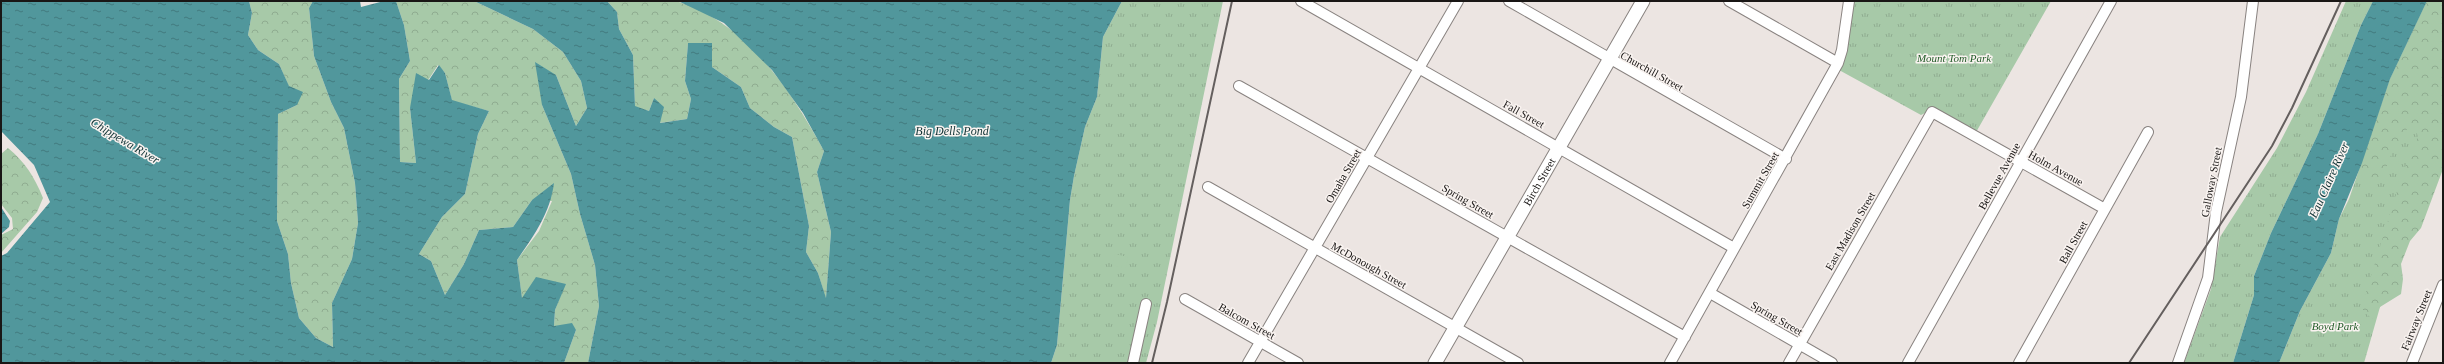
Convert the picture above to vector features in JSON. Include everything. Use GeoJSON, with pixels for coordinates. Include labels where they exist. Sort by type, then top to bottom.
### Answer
{"type":"FeatureCollection","features":[{"type":"Feature","properties":{"kind":"main road","name":"Birch Street"},"geometry":{"type":"LineString","coordinates":[[1435,363],[1643,1]]}},
{"type":"Feature","properties":{"kind":"street","name":"Fall Street"},"geometry":{"type":"LineString","coordinates":[[1301,1],[1734,248]]}},
{"type":"Feature","properties":{"kind":"street","name":"Omaha Street"},"geometry":{"type":"LineString","coordinates":[[1248,363],[1458,1]]}},
{"type":"Feature","properties":{"kind":"street","name":"Churchill Street"},"geometry":{"type":"LineString","coordinates":[[1508,1],[1609,60],[1786,159]]}},
{"type":"Feature","properties":{"kind":"street"},"geometry":{"type":"LineString","coordinates":[[1729,1],[1838,63]]}},
{"type":"Feature","properties":{"kind":"street","name":"Summit Street"},"geometry":{"type":"LineString","coordinates":[[1670,363],[1734,248],[1786,159],[1838,63],[1842,50],[1849,1]]}},
{"type":"Feature","properties":{"kind":"street","name":"Bellevue Avenue"},"geometry":{"type":"LineString","coordinates":[[1908,363],[2111,1]]}},
{"type":"Feature","properties":{"kind":"street","name":"Galloway Street"},"geometry":{"type":"LineString","coordinates":[[2178,363],[2208,278],[2216,212],[2243,84],[2253,1]]}},
{"type":"Feature","properties":{"kind":"street","name":"Spring Street"},"geometry":{"type":"LineString","coordinates":[[1239,86],[1685,337]]}},
{"type":"Feature","properties":{"kind":"street","name":"Holm Avenue"},"geometry":{"type":"LineString","coordinates":[[1932,112],[2105,209]]}},
{"type":"Feature","properties":{"kind":"street","name":"East Madison Street"},"geometry":{"type":"LineString","coordinates":[[1788,363],[1932,112]]}},
{"type":"Feature","properties":{"kind":"street","name":"Ball Street"},"geometry":{"type":"LineString","coordinates":[[2019,363],[2148,132]]}},
{"type":"Feature","properties":{"kind":"street","name":"McDonough Street"},"geometry":{"type":"LineString","coordinates":[[1208,186],[1518,363]]}},
{"type":"Feature","properties":{"kind":"street","name":"Fairway Street"},"geometry":{"type":"LineString","coordinates":[[2412,363],[2443,285]]}},
{"type":"Feature","properties":{"kind":"street","name":"Spring Street"},"geometry":{"type":"LineString","coordinates":[[1710,293],[1832,363]]}},
{"type":"Feature","properties":{"kind":"street","name":"Balcom Street"},"geometry":{"type":"LineString","coordinates":[[1185,299],[1298,363]]}},
{"type":"Feature","properties":{"kind":"street"},"geometry":{"type":"LineString","coordinates":[[1133,363],[1146,304]]}},
{"type":"Feature","properties":{"kind":"green space"},"geometry":{"type":"Polygon","coordinates":[[[249,1],[313,1],[309,8],[314,56],[331,102],[344,128],[355,183],[358,223],[352,259],[332,303],[333,347],[316,338],[299,318],[291,283],[288,254],[277,221],[278,114],[297,105],[279,64],[258,50],[248,35],[252,13],[249,1]]]}},
{"type":"Feature","properties":{"kind":"green space"},"geometry":{"type":"Polygon","coordinates":[[[396,1],[474,1],[533,29],[563,52],[581,81],[587,108],[576,126],[556,75],[542,105],[571,174],[580,214],[595,265],[599,306],[588,363],[564,363],[576,330],[554,326],[555,310],[565,284],[522,299],[517,260],[539,231],[552,201],[532,200],[513,227],[479,230],[464,264],[445,295],[431,261],[419,254],[442,217],[465,194],[478,134],[489,111],[452,101],[445,73],[438,65],[410,108],[416,163],[400,162],[399,79],[410,61],[404,25],[396,1]]]}},
{"type":"Feature","properties":{"kind":"green space"},"geometry":{"type":"Polygon","coordinates":[[[607,1],[673,1],[704,12],[726,26],[746,43],[765,62],[782,83],[824,151],[817,172],[831,232],[826,299],[818,273],[806,252],[809,226],[792,137],[774,127],[750,108],[741,87],[712,67],[712,43],[688,43],[685,81],[691,99],[687,119],[659,123],[654,98],[649,111],[635,107],[633,55],[619,29],[617,12],[607,1]]]}},
{"type":"Feature","properties":{"kind":"green space"},"geometry":{"type":"Polygon","coordinates":[[[1122,1],[1223,1],[1157,322],[1146,363],[1051,363],[1057,345],[1070,200],[1074,176],[1085,127],[1097,97],[1103,37],[1122,1]]]}},
{"type":"Feature","properties":{"kind":"green space","name":"Mount Tom Park"},"geometry":{"type":"Polygon","coordinates":[[[1853,1],[2051,1],[1975,134],[1931,110],[1921,115],[1839,70],[1853,1]]]}},
{"type":"Feature","properties":{"kind":"green space"},"geometry":{"type":"Polygon","coordinates":[[[2346,1],[2373,1],[2361,25],[2318,134],[2271,233],[2254,276],[2254,295],[2233,363],[2184,363],[2211,289],[2220,237],[2277,148],[2306,92],[2346,1]]]}},
{"type":"Feature","properties":{"kind":"green space","name":"Boyd Park"},"geometry":{"type":"Polygon","coordinates":[[[2427,1],[2443,1],[2443,106],[2364,363],[2279,363],[2300,311],[2331,253],[2339,219],[2349,199],[2390,79],[2427,1]]]}},
{"type":"Feature","properties":{"kind":"green space"},"geometry":{"type":"Polygon","coordinates":[[[2427,1],[2443,1],[2443,169],[2421,228],[2410,241],[2401,264],[2403,279],[2401,294],[2380,307],[2372,319],[2363,310],[2363,302],[2402,175],[2418,136],[2414,127],[2407,129],[2390,157],[2384,174],[2370,182],[2361,182],[2362,163],[2390,79],[2427,1]]]}},
{"type":"Feature","properties":{"kind":"green space"},"geometry":{"type":"Polygon","coordinates":[[[8,148],[28,170],[43,198],[37,212],[1,253],[1,235],[13,229],[12,218],[1,204],[1,154],[8,148]]]}},
{"type":"Feature","properties":{"kind":"green space"},"geometry":{"type":"Polygon","coordinates":[[[1115,254],[1128,257],[1126,268],[1112,265],[1115,254]]]}},
{"type":"Feature","properties":{"kind":"water","name":"Chippewa River"},"geometry":{"type":"Polygon","coordinates":[[[1,1],[249,1],[252,13],[248,35],[258,50],[279,64],[289,86],[303,92],[297,105],[278,114],[277,221],[288,254],[291,283],[299,318],[316,338],[333,347],[332,303],[352,259],[358,223],[355,183],[344,128],[331,102],[314,56],[309,8],[313,1],[360,1],[361,7],[384,1],[396,1],[404,25],[410,61],[399,79],[400,162],[416,163],[410,108],[416,73],[429,80],[439,65],[445,73],[452,100],[489,111],[478,134],[465,194],[442,217],[419,254],[431,261],[445,295],[464,264],[479,230],[513,227],[532,200],[554,183],[549,205],[545,214],[535,233],[517,260],[522,298],[536,277],[566,284],[555,310],[554,326],[572,323],[576,330],[564,363],[1,363],[1,256],[7,253],[50,202],[34,165],[1,131],[1,1]]]}},
{"type":"Feature","properties":{"kind":"water","name":"Big Dells Pond"},"geometry":{"type":"Polygon","coordinates":[[[474,1],[607,1],[617,12],[619,29],[633,55],[635,106],[649,111],[654,98],[664,107],[660,123],[687,119],[691,99],[685,81],[688,43],[712,43],[712,67],[741,87],[750,108],[774,127],[792,137],[809,226],[806,252],[818,273],[826,298],[831,232],[817,172],[824,151],[803,113],[772,70],[724,23],[678,1],[1122,1],[1103,37],[1097,97],[1085,127],[1074,176],[1070,200],[1057,345],[1051,363],[588,363],[599,306],[595,265],[580,214],[571,174],[542,105],[535,62],[556,75],[576,126],[587,108],[581,81],[563,52],[533,29],[474,1]]]}},
{"type":"Feature","properties":{"kind":"water","name":"Eau Claire River"},"geometry":{"type":"Polygon","coordinates":[[[2373,1],[2427,1],[2390,79],[2362,163],[2339,219],[2331,253],[2300,311],[2279,363],[2233,363],[2254,295],[2254,276],[2271,233],[2318,134],[2361,25],[2373,1]]]}},
{"type":"Feature","properties":{"kind":"water"},"geometry":{"type":"Polygon","coordinates":[[[1,207],[10,221],[9,227],[1,234],[1,207]]]}},
{"type":"Feature","properties":{"kind":"railway"},"geometry":{"type":"LineString","coordinates":[[1152,363],[1167,302],[1232,1]]}},
{"type":"Feature","properties":{"kind":"railway"},"geometry":{"type":"LineString","coordinates":[[2129,363],[2272,146],[2292,108],[2341,1]]}}]}
